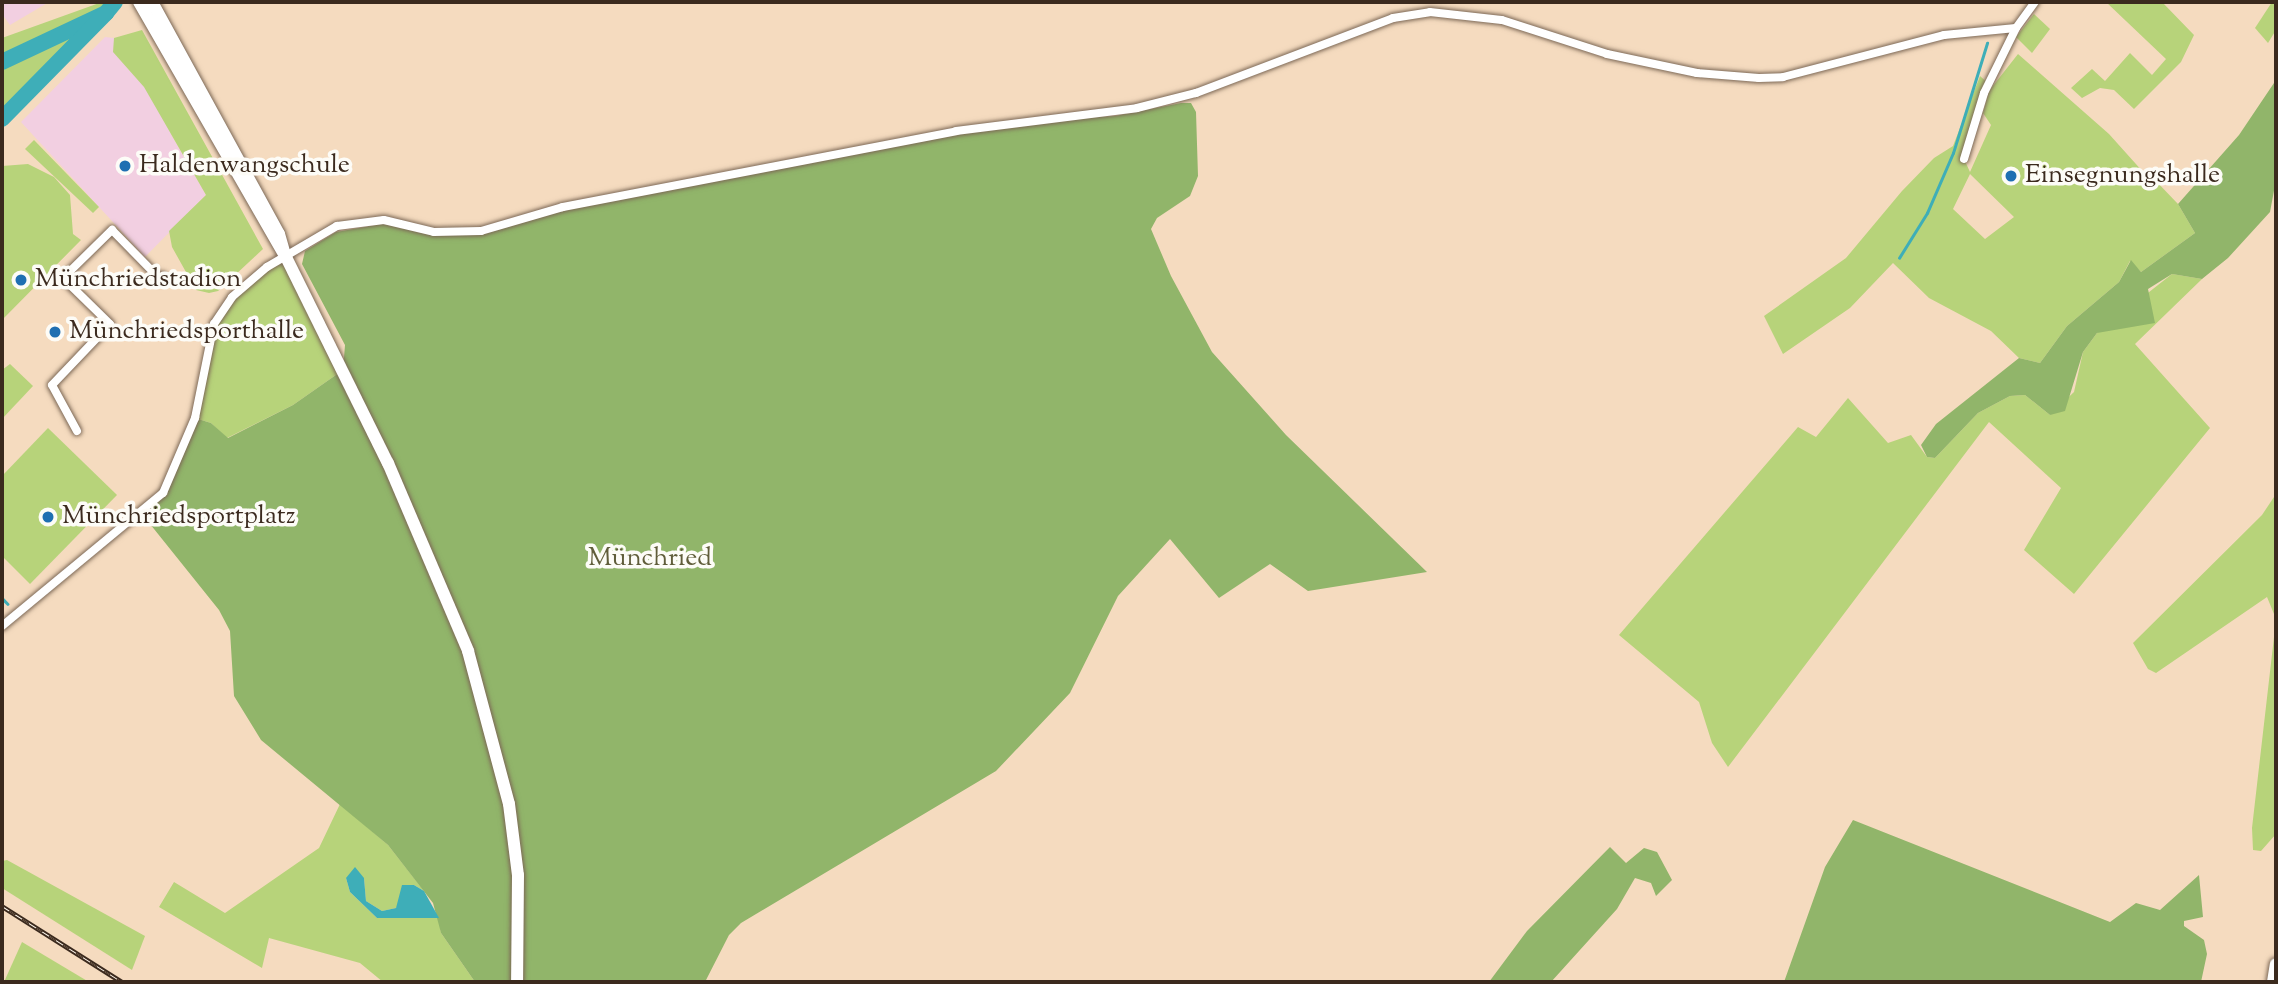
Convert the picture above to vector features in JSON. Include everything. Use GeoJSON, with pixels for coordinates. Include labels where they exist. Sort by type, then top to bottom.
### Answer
{"type":"FeatureCollection","features":[{"type":"Feature","properties":{"kind":"main road"},"geometry":{"type":"LineString","coordinates":[[147,5],[279,233],[285,255],[388,463],[468,651],[509,804],[518,875],[517,982]]}},
{"type":"Feature","properties":{"kind":"main road"},"geometry":{"type":"LineString","coordinates":[[2273,982],[2276,964]]}},
{"type":"Feature","properties":{"kind":"street"},"geometry":{"type":"LineString","coordinates":[[1964,159],[1984,93],[2013,31],[2035,2]]}},
{"type":"Feature","properties":{"kind":"street"},"geometry":{"type":"LineString","coordinates":[[2,626],[163,493],[195,418],[214,324],[232,296],[285,255],[353,222],[384,220],[456,234],[586,204],[968,129],[1177,99],[1393,18],[1430,12],[1502,20],[1584,48],[1697,73],[1759,78],[1783,77],[1944,35],[2013,31]]}},
{"type":"Feature","properties":{"kind":"street"},"geometry":{"type":"LineString","coordinates":[[77,431],[52,385],[110,324],[63,278],[112,230],[160,279],[163,276]]}},
{"type":"Feature","properties":{"kind":"shaded area"},"geometry":{"type":"Polygon","coordinates":[[[2,2],[49,2],[10,25],[2,14],[2,2]]]}},
{"type":"Feature","properties":{"kind":"shaded area","name":"Haldenwangschule"},"geometry":{"type":"Polygon","coordinates":[[[105,37],[114,38],[143,73],[172,136],[206,195],[145,257],[21,122],[105,37]]]}},
{"type":"Feature","properties":{"kind":"green space"},"geometry":{"type":"Polygon","coordinates":[[[102,2],[115,2],[2,119],[2,38],[102,2]]]}},
{"type":"Feature","properties":{"kind":"green space"},"geometry":{"type":"Polygon","coordinates":[[[2106,2],[2162,2],[2194,35],[2181,62],[2134,109],[2114,90],[2100,88],[2082,98],[2071,88],[2092,69],[2105,81],[2130,53],[2152,75],[2166,59],[2106,2]]]}},
{"type":"Feature","properties":{"kind":"green space"},"geometry":{"type":"Polygon","coordinates":[[[2272,2],[2276,2],[2276,30],[2268,43],[2255,28],[2272,2]]]}},
{"type":"Feature","properties":{"kind":"green space"},"geometry":{"type":"Polygon","coordinates":[[[2034,14],[2050,29],[2032,53],[2016,37],[2034,14]]]}},
{"type":"Feature","properties":{"kind":"green space"},"geometry":{"type":"Polygon","coordinates":[[[142,30],[263,249],[218,291],[209,293],[196,290],[172,247],[169,231],[206,195],[144,87],[113,52],[114,38],[142,30]]]}},
{"type":"Feature","properties":{"kind":"green space"},"geometry":{"type":"Polygon","coordinates":[[[2018,54],[2109,134],[2144,173],[2145,185],[2155,180],[2178,204],[2195,233],[2141,272],[2130,261],[2119,282],[2067,326],[2040,363],[2019,358],[1991,331],[1929,298],[1893,263],[1850,308],[1783,354],[1764,316],[1846,258],[1902,191],[1934,158],[1953,146],[1980,76],[1989,84],[1964,159],[1970,172],[1991,125],[1983,113],[1989,91],[2018,54]],[[1970,174],[1953,209],[1985,239],[2014,217],[1970,174]]]}},
{"type":"Feature","properties":{"kind":"green space"},"geometry":{"type":"Polygon","coordinates":[[[2276,80],[2276,180],[2270,212],[2228,258],[2202,279],[2172,274],[2148,289],[2155,323],[2097,333],[2083,352],[2065,411],[2050,415],[2025,395],[2010,396],[1978,413],[1935,458],[1927,457],[1921,445],[1936,424],[2019,358],[2040,363],[2067,326],[2119,282],[2131,260],[2141,272],[2195,233],[2178,204],[2239,135],[2276,80]]]}},
{"type":"Feature","properties":{"kind":"green space","name":"Münchried"},"geometry":{"type":"Polygon","coordinates":[[[1191,103],[1196,112],[1198,176],[1190,196],[1157,218],[1151,229],[1171,276],[1212,352],[1286,435],[1427,572],[1308,591],[1270,564],[1219,598],[1170,539],[1118,596],[1070,693],[996,771],[741,923],[729,935],[705,982],[475,982],[441,933],[433,903],[388,845],[261,740],[234,696],[230,631],[219,610],[142,514],[163,493],[195,418],[211,423],[228,438],[293,405],[343,370],[345,345],[302,264],[305,251],[336,232],[382,224],[456,235],[531,216],[1019,122],[1115,116],[1191,103]]]}},
{"type":"Feature","properties":{"kind":"green space"},"geometry":{"type":"Polygon","coordinates":[[[34,140],[99,207],[93,213],[25,149],[34,140]]]}},
{"type":"Feature","properties":{"kind":"green space","name":"Münchriedstadion"},"geometry":{"type":"Polygon","coordinates":[[[28,164],[54,177],[70,195],[73,234],[81,240],[2,320],[2,166],[28,164]]]}},
{"type":"Feature","properties":{"kind":"green space"},"geometry":{"type":"Polygon","coordinates":[[[285,255],[343,370],[293,405],[227,438],[211,423],[195,418],[214,324],[232,297],[285,255]]]}},
{"type":"Feature","properties":{"kind":"green space"},"geometry":{"type":"Polygon","coordinates":[[[2172,274],[2202,279],[2135,344],[2210,428],[2074,594],[2024,550],[2061,488],[1989,422],[1728,767],[1712,743],[1699,702],[1619,635],[1798,427],[1816,437],[1848,398],[1888,443],[1911,435],[1927,457],[1935,458],[1978,413],[2010,396],[2025,395],[2050,415],[2074,392],[2083,352],[2097,333],[2172,274]]]}},
{"type":"Feature","properties":{"kind":"green space"},"geometry":{"type":"Polygon","coordinates":[[[10,364],[33,386],[2,419],[2,370],[10,364]]]}},
{"type":"Feature","properties":{"kind":"green space","name":"Münchriedsportplatz"},"geometry":{"type":"Polygon","coordinates":[[[48,428],[117,495],[30,584],[2,556],[2,476],[48,428]]]}},
{"type":"Feature","properties":{"kind":"green space"},"geometry":{"type":"Polygon","coordinates":[[[2276,494],[2276,834],[2261,851],[2253,850],[2252,828],[2274,637],[2274,614],[2267,597],[2156,673],[2148,669],[2133,643],[2262,515],[2276,494]]]}},
{"type":"Feature","properties":{"kind":"green space"},"geometry":{"type":"Polygon","coordinates":[[[340,804],[388,845],[424,891],[414,885],[396,908],[382,911],[366,901],[364,878],[346,878],[350,892],[377,918],[439,918],[441,933],[475,982],[383,982],[360,963],[269,938],[262,968],[159,907],[174,882],[225,913],[319,848],[340,804]]]}},
{"type":"Feature","properties":{"kind":"green space"},"geometry":{"type":"Polygon","coordinates":[[[1853,820],[2110,922],[2136,903],[2160,910],[2199,875],[2203,917],[2184,921],[2184,926],[2204,940],[2207,954],[2201,982],[1784,982],[1825,867],[1853,820]]]}},
{"type":"Feature","properties":{"kind":"green space"},"geometry":{"type":"Polygon","coordinates":[[[1610,847],[1626,863],[1644,848],[1657,852],[1672,880],[1656,896],[1651,883],[1635,878],[1617,909],[1551,982],[1489,982],[1527,931],[1610,847]]]}},
{"type":"Feature","properties":{"kind":"green space"},"geometry":{"type":"Polygon","coordinates":[[[7,860],[145,936],[132,970],[2,888],[2,861],[7,860]]]}},
{"type":"Feature","properties":{"kind":"green space"},"geometry":{"type":"Polygon","coordinates":[[[22,942],[89,982],[4,982],[22,942]]]}},
{"type":"Feature","properties":{"kind":"water"},"geometry":{"type":"Polygon","coordinates":[[[355,867],[364,878],[366,901],[382,911],[396,908],[402,885],[414,885],[424,891],[439,918],[377,918],[350,892],[346,878],[355,867]]]}},
{"type":"Feature","properties":{"kind":"waterway"},"geometry":{"type":"LineString","coordinates":[[2,62],[106,13],[115,2]]}},
{"type":"Feature","properties":{"kind":"waterway"},"geometry":{"type":"LineString","coordinates":[[2,119],[106,13]]}},
{"type":"Feature","properties":{"kind":"waterway"},"geometry":{"type":"LineString","coordinates":[[1899,258],[1927,213],[1953,153],[1987,43]]}},
{"type":"Feature","properties":{"kind":"waterway"},"geometry":{"type":"LineString","coordinates":[[2,598],[8,604]]}},
{"type":"Feature","properties":{"kind":"railway"},"geometry":{"type":"LineString","coordinates":[[2,906],[122,982]]}},
{"type":"Feature","properties":{"kind":"place","name":"Haldenwangschule"},"geometry":{"type":"Point","coordinates":[125,166]}},
{"type":"Feature","properties":{"kind":"place","name":"Einsegnungshalle"},"geometry":{"type":"Point","coordinates":[2011,176]}},
{"type":"Feature","properties":{"kind":"place","name":"Münchriedstadion"},"geometry":{"type":"Point","coordinates":[21,280]}},
{"type":"Feature","properties":{"kind":"place","name":"Münchriedsporthalle"},"geometry":{"type":"Point","coordinates":[55,332]}},
{"type":"Feature","properties":{"kind":"place","name":"Münchriedsportplatz"},"geometry":{"type":"Point","coordinates":[48,517]}}]}
